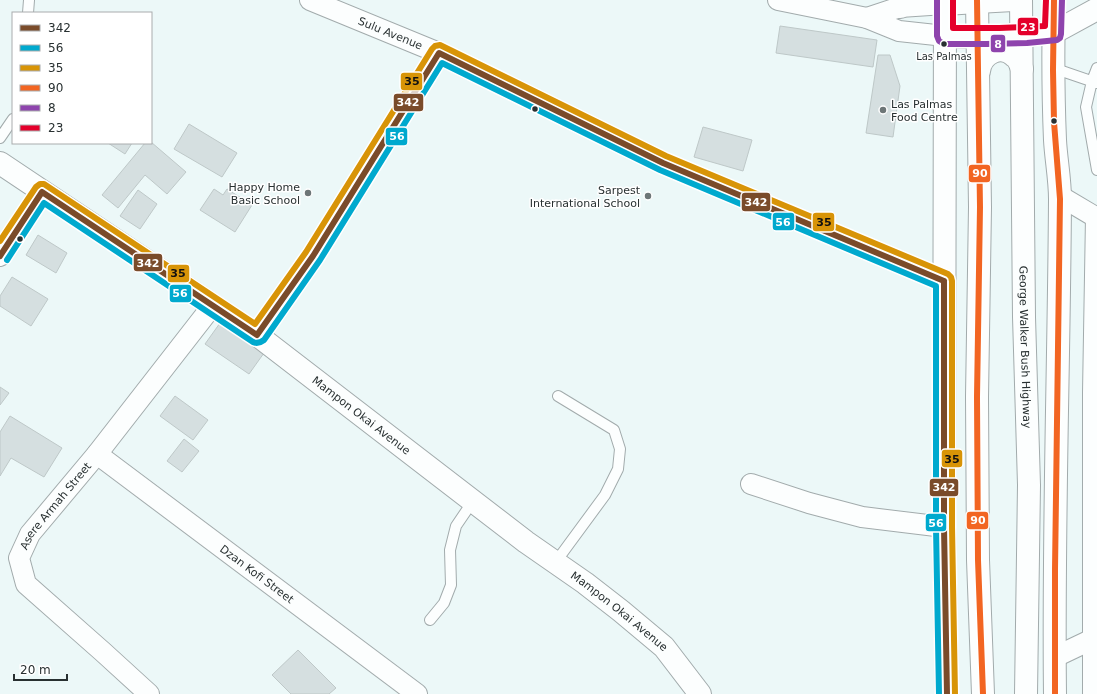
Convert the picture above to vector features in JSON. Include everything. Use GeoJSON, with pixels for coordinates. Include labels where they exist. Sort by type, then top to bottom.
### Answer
{"type":"FeatureCollection","features":[{"type":"Feature","properties":{"kind":"main road"},"geometry":{"type":"LineString","coordinates":[[947,694],[944,527],[945,2],[1013,0]]}},
{"type":"Feature","properties":{"kind":"main road","name":"George Walker Bush Highway"},"geometry":{"type":"LineString","coordinates":[[1021,0],[1024,317],[1029,485],[1026,694]]}},
{"type":"Feature","properties":{"kind":"main road"},"geometry":{"type":"LineString","coordinates":[[1054,0],[1053,68],[1060,196],[1056,434],[1055,694]]}},
{"type":"Feature","properties":{"kind":"main road"},"geometry":{"type":"LineString","coordinates":[[977,1],[980,207],[977,397],[978,560],[983,694]]}},
{"type":"Feature","properties":{"kind":"main road"},"geometry":{"type":"LineString","coordinates":[[946,36],[1022,36],[1053,33],[1097,9]]}},
{"type":"Feature","properties":{"kind":"main road"},"geometry":{"type":"LineString","coordinates":[[979,71],[982,60],[987,55],[994,51],[1001,50],[1015,56],[1022,70]]}},
{"type":"Feature","properties":{"kind":"main road","name":"Mampon Okai Avenue"},"geometry":{"type":"LineString","coordinates":[[0,164],[257,335],[526,542],[586,583],[664,647],[700,694]]}},
{"type":"Feature","properties":{"kind":"street","name":"Sulu Avenue"},"geometry":{"type":"LineString","coordinates":[[310,0],[439,53],[663,162],[944,281]]}},
{"type":"Feature","properties":{"kind":"street"},"geometry":{"type":"LineString","coordinates":[[778,0],[867,18],[899,31],[946,36]]}},
{"type":"Feature","properties":{"kind":"street"},"geometry":{"type":"LineString","coordinates":[[867,18],[902,4],[945,2]]}},
{"type":"Feature","properties":{"kind":"street"},"geometry":{"type":"LineString","coordinates":[[257,335],[313,256],[439,53]]}},
{"type":"Feature","properties":{"kind":"street"},"geometry":{"type":"LineString","coordinates":[[0,256],[42,192]]}},
{"type":"Feature","properties":{"kind":"street"},"geometry":{"type":"LineString","coordinates":[[1060,196],[1096,218],[1093,393],[1095,637],[1093,694]]}},
{"type":"Feature","properties":{"kind":"street","name":"Asere Armah Street"},"geometry":{"type":"LineString","coordinates":[[148,694],[26,584],[19,558],[30,534],[97,454],[213,305]]}},
{"type":"Feature","properties":{"kind":"street","name":"Dzan Kofi Street"},"geometry":{"type":"LineString","coordinates":[[97,454],[417,694]]}},
{"type":"Feature","properties":{"kind":"street"},"geometry":{"type":"LineString","coordinates":[[751,484],[809,503],[862,517],[944,527]]}},
{"type":"Feature","properties":{"kind":"street"},"geometry":{"type":"LineString","coordinates":[[1055,657],[1095,637]]}},
{"type":"Feature","properties":{"kind":"lane"},"geometry":{"type":"LineString","coordinates":[[28,12],[29,0]]}},
{"type":"Feature","properties":{"kind":"lane"},"geometry":{"type":"LineString","coordinates":[[1053,68],[1094,82]]}},
{"type":"Feature","properties":{"kind":"lane"},"geometry":{"type":"LineString","coordinates":[[1097,68],[1086,107],[1097,170]]}},
{"type":"Feature","properties":{"kind":"lane"},"geometry":{"type":"LineString","coordinates":[[0,138],[12,120]]}},
{"type":"Feature","properties":{"kind":"lane"},"geometry":{"type":"LineString","coordinates":[[555,563],[605,495],[618,469],[620,449],[614,430],[558,396]]}},
{"type":"Feature","properties":{"kind":"lane"},"geometry":{"type":"LineString","coordinates":[[430,620],[444,603],[451,585],[450,550],[456,526],[473,501]]}},
{"type":"Feature","properties":{"kind":"building"},"geometry":{"type":"Polygon","coordinates":[[[780,26],[877,40],[873,67],[776,53],[780,26]]]}},
{"type":"Feature","properties":{"kind":"building","name":"Las Palmas Food Centre"},"geometry":{"type":"Polygon","coordinates":[[[878,55],[890,55],[900,86],[893,137],[866,133],[878,55]]]}},
{"type":"Feature","properties":{"kind":"building"},"geometry":{"type":"Polygon","coordinates":[[[189,124],[237,153],[222,177],[174,149],[189,124]]]}},
{"type":"Feature","properties":{"kind":"building"},"geometry":{"type":"Polygon","coordinates":[[[703,127],[752,140],[743,171],[694,157],[703,127]]]}},
{"type":"Feature","properties":{"kind":"building"},"geometry":{"type":"Polygon","coordinates":[[[152,143],[186,172],[167,194],[145,175],[118,208],[102,195],[144,144],[152,143]]]}},
{"type":"Feature","properties":{"kind":"building"},"geometry":{"type":"Polygon","coordinates":[[[110,144],[131,144],[125,154],[110,144]]]}},
{"type":"Feature","properties":{"kind":"building"},"geometry":{"type":"Polygon","coordinates":[[[214,189],[223,195],[227,189],[252,205],[235,232],[200,210],[214,189]]]}},
{"type":"Feature","properties":{"kind":"building"},"geometry":{"type":"Polygon","coordinates":[[[138,190],[157,204],[140,229],[120,216],[138,190]]]}},
{"type":"Feature","properties":{"kind":"building"},"geometry":{"type":"Polygon","coordinates":[[[38,235],[67,253],[56,273],[26,255],[38,235]]]}},
{"type":"Feature","properties":{"kind":"building"},"geometry":{"type":"Polygon","coordinates":[[[12,277],[48,299],[31,326],[0,306],[0,296],[12,277]]]}},
{"type":"Feature","properties":{"kind":"building"},"geometry":{"type":"Polygon","coordinates":[[[220,323],[264,353],[249,374],[205,344],[220,323]]]}},
{"type":"Feature","properties":{"kind":"building"},"geometry":{"type":"Polygon","coordinates":[[[0,387],[9,393],[0,405],[0,387]]]}},
{"type":"Feature","properties":{"kind":"building"},"geometry":{"type":"Polygon","coordinates":[[[175,396],[208,420],[193,440],[160,416],[175,396]]]}},
{"type":"Feature","properties":{"kind":"building"},"geometry":{"type":"Polygon","coordinates":[[[10,416],[62,448],[44,477],[11,458],[0,476],[0,432],[10,416]]]}},
{"type":"Feature","properties":{"kind":"building"},"geometry":{"type":"Polygon","coordinates":[[[184,439],[199,451],[182,472],[167,461],[184,439]]]}},
{"type":"Feature","properties":{"kind":"building"},"geometry":{"type":"Polygon","coordinates":[[[298,650],[336,688],[329,694],[291,694],[272,675],[298,650]]]}},
{"type":"Feature","properties":{"kind":"transit line","name":"8"},"geometry":{"type":"LineString","coordinates":[[937,0],[937,36],[939,41],[944,44],[1027,43],[1057,40],[1060,38],[1061,34],[1062,0]]}},
{"type":"Feature","properties":{"kind":"transit line","name":"23"},"geometry":{"type":"LineString","coordinates":[[953,0],[953,28],[1045,26],[1046,0]]}},
{"type":"Feature","properties":{"kind":"transit line","name":"90"},"geometry":{"type":"LineString","coordinates":[[977,0],[980,207],[977,397],[978,560],[983,694]]}},
{"type":"Feature","properties":{"kind":"transit line","name":"90"},"geometry":{"type":"LineString","coordinates":[[1054,0],[1054,122],[1060,199],[1055,570],[1055,694]]}},
{"type":"Feature","properties":{"kind":"transit line","name":"35"},"geometry":{"type":"LineString","coordinates":[[0,241],[36,187],[40,184],[44,184],[255,324],[306,252],[432,49],[435,46],[440,45],[666,156],[948,274],[952,281],[952,527],[955,694]]}},
{"type":"Feature","properties":{"kind":"transit line","name":"342"},"geometry":{"type":"LineString","coordinates":[[0,256],[42,192],[257,335],[313,256],[439,53],[663,163],[944,281]]}},
{"type":"Feature","properties":{"kind":"transit line","name":"56"},"geometry":{"type":"LineString","coordinates":[[7,260],[44,203],[253,342],[260,342],[264,340],[320,260],[442,63],[660,170],[936,286],[936,527],[939,694]]}},
{"type":"Feature","properties":{"kind":"transit line","name":"342"},"geometry":{"type":"LineString","coordinates":[[944,281],[944,527],[947,694]]}},
{"type":"Feature","properties":{"kind":"place","name":"Las Palmas"},"geometry":{"type":"Point","coordinates":[944,44]}},
{"type":"Feature","properties":{"kind":"place","name":"Las Palmas Food Centre"},"geometry":{"type":"Point","coordinates":[883,110]}},
{"type":"Feature","properties":{"kind":"place","name":"Happy Home Basic School"},"geometry":{"type":"Point","coordinates":[308,193]}},
{"type":"Feature","properties":{"kind":"place","name":"Sarpest International School"},"geometry":{"type":"Point","coordinates":[648,196]}}]}
